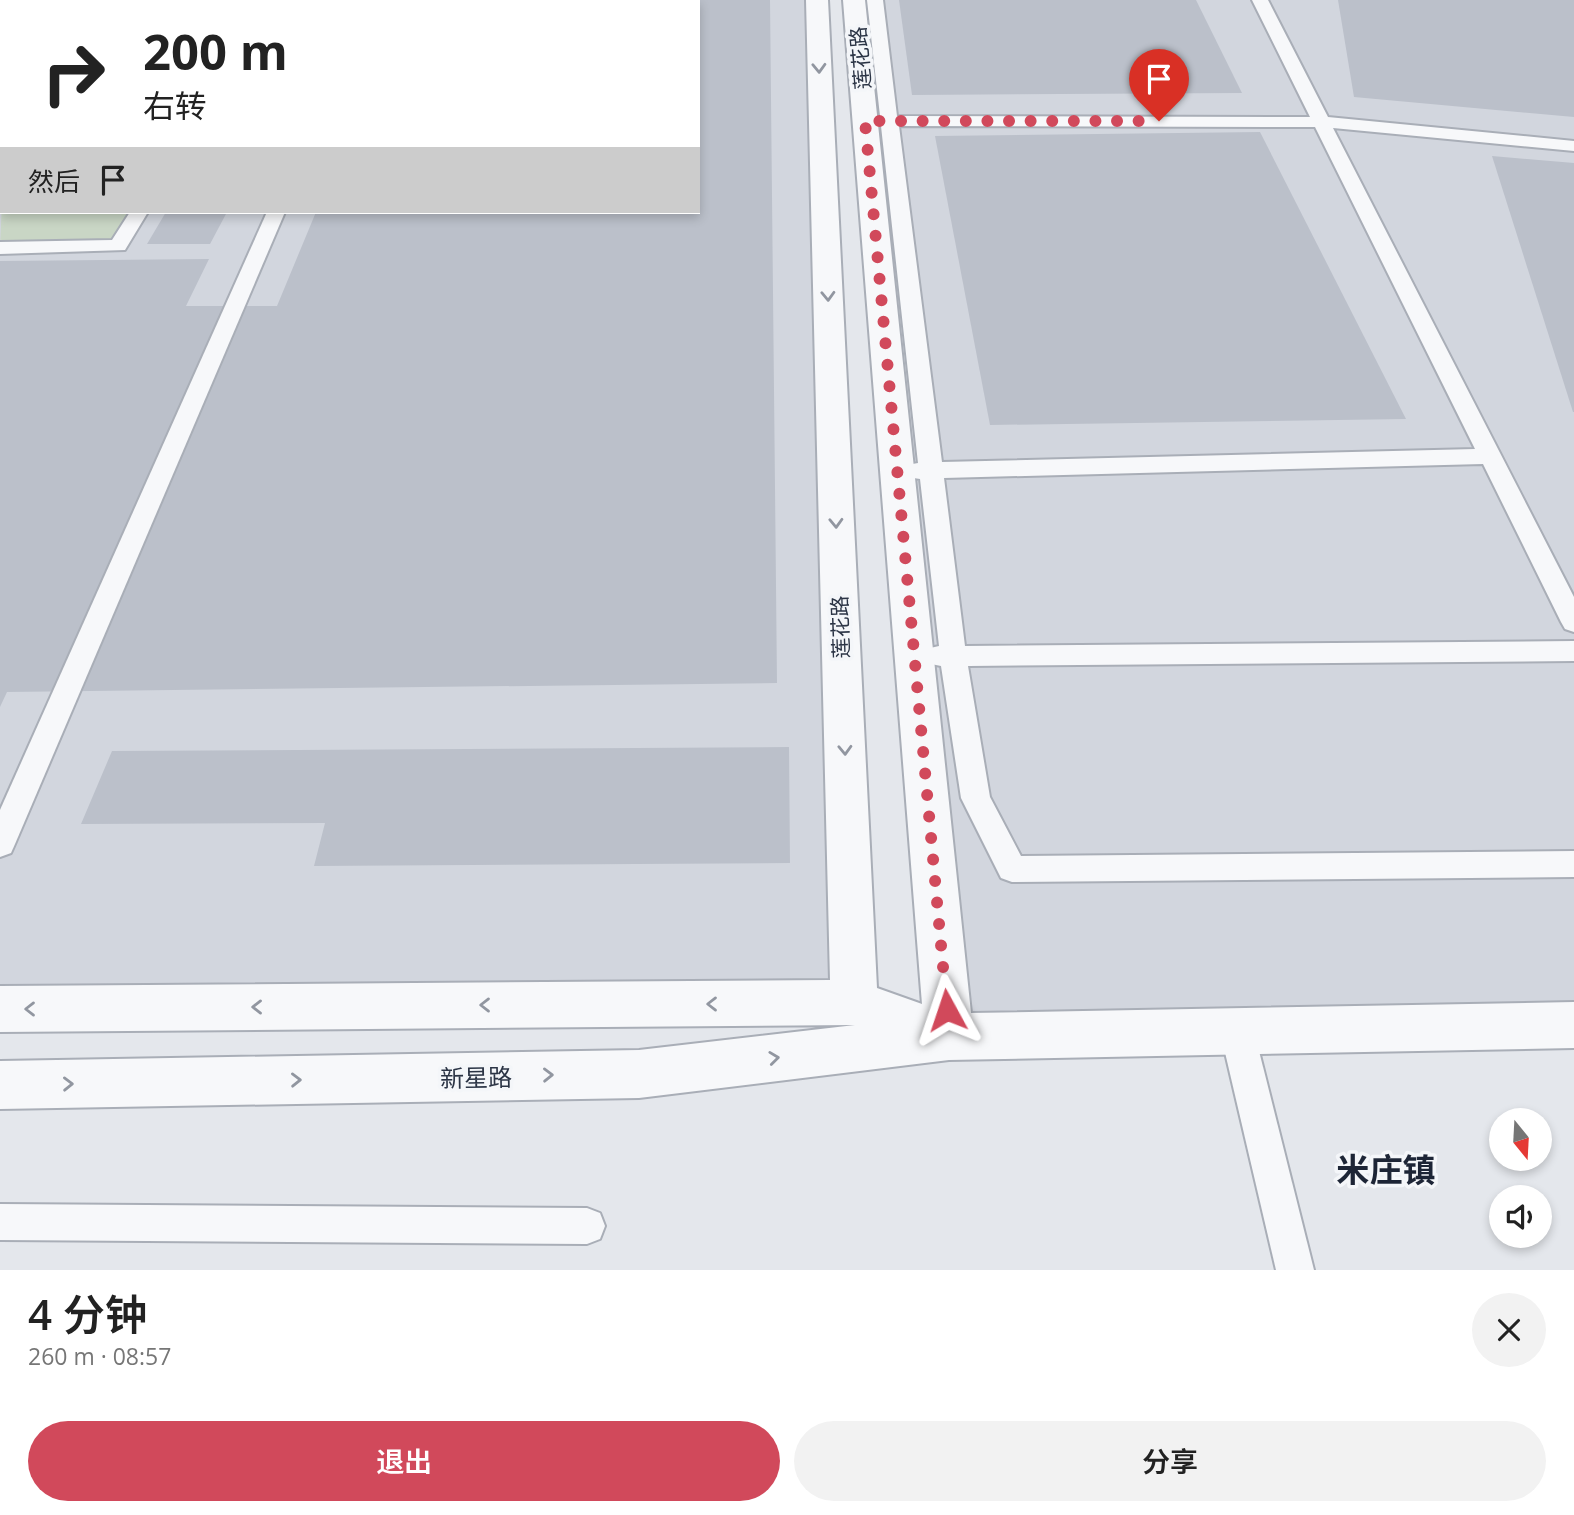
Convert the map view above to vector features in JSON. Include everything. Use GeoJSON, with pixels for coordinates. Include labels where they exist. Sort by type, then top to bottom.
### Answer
{"type":"FeatureCollection","features":[{"type":"Feature","properties":{"kind":"street","name":"莲花路"},"geometry":{"type":"LineString","coordinates":[[817,0],[854,1002]]}},
{"type":"Feature","properties":{"kind":"street","name":"莲花路"},"geometry":{"type":"LineString","coordinates":[[854,0],[877,121],[914,471],[914,656],[949,1037]]}},
{"type":"Feature","properties":{"kind":"street"},"geometry":{"type":"LineString","coordinates":[[0,1009],[854,1002],[949,1037]]}},
{"type":"Feature","properties":{"kind":"street","name":"新星路"},"geometry":{"type":"LineString","coordinates":[[0,1085],[639,1074],[949,1037],[1574,1025]]}},
{"type":"Feature","properties":{"kind":"lane"},"geometry":{"type":"LineString","coordinates":[[875,0],[877,121],[1322,122],[1574,146]]}},
{"type":"Feature","properties":{"kind":"lane"},"geometry":{"type":"LineString","coordinates":[[1260,0],[1574,622]]}},
{"type":"Feature","properties":{"kind":"lane"},"geometry":{"type":"LineString","coordinates":[[0,248],[118,246],[138,214]]}},
{"type":"Feature","properties":{"kind":"lane"},"geometry":{"type":"LineString","coordinates":[[0,844],[275,214]]}},
{"type":"Feature","properties":{"kind":"lane"},"geometry":{"type":"LineString","coordinates":[[1490,456],[914,471],[953,656],[976,798],[1012,869],[1574,864]]}},
{"type":"Feature","properties":{"kind":"lane"},"geometry":{"type":"LineString","coordinates":[[914,656],[1574,651]]}},
{"type":"Feature","properties":{"kind":"lane"},"geometry":{"type":"LineString","coordinates":[[1237,1031],[1295,1270]]}},
{"type":"Feature","properties":{"kind":"lane"},"geometry":{"type":"LineString","coordinates":[[0,1222],[587,1226]]}},
{"type":"Feature","properties":{"kind":"shaded area"},"geometry":{"type":"Polygon","coordinates":[[[700,0],[817,0],[854,984],[0,1001],[0,214],[700,214],[700,0]]]}},
{"type":"Feature","properties":{"kind":"shaded area"},"geometry":{"type":"Polygon","coordinates":[[[882,0],[1574,0],[1574,1025],[949,1037],[882,0]]]}},
{"type":"Feature","properties":{"kind":"green space"},"geometry":{"type":"Polygon","coordinates":[[[1,214],[138,214],[118,246],[0,248],[1,214]]]}},
{"type":"Feature","properties":{"kind":"building"},"geometry":{"type":"Polygon","coordinates":[[[700,0],[770,0],[777,683],[7,692],[0,707],[0,261],[209,259],[186,306],[277,306],[315,214],[700,214],[700,0]]]}},
{"type":"Feature","properties":{"kind":"building"},"geometry":{"type":"Polygon","coordinates":[[[899,0],[1196,0],[1242,93],[912,95],[899,0]]]}},
{"type":"Feature","properties":{"kind":"building"},"geometry":{"type":"Polygon","coordinates":[[[1338,0],[1574,0],[1574,117],[1354,97],[1338,0]]]}},
{"type":"Feature","properties":{"kind":"building"},"geometry":{"type":"Polygon","coordinates":[[[1260,132],[1406,419],[990,425],[935,136],[1260,132]]]}},
{"type":"Feature","properties":{"kind":"building"},"geometry":{"type":"Polygon","coordinates":[[[1492,156],[1574,163],[1574,412],[1573,412],[1492,156]]]}},
{"type":"Feature","properties":{"kind":"building"},"geometry":{"type":"Polygon","coordinates":[[[165,214],[226,214],[210,244],[147,244],[165,214]]]}},
{"type":"Feature","properties":{"kind":"building"},"geometry":{"type":"Polygon","coordinates":[[[789,747],[790,863],[314,866],[325,823],[81,824],[112,751],[789,747]]]}},
{"type":"Feature","properties":{"kind":"district","name":"米庄镇"},"geometry":{"type":"Point","coordinates":[1386,1169]}},
{"type":"Feature","properties":{"kind":"route"},"geometry":{"type":"LineString","coordinates":[[947,1010],[865,121],[1159,121]]}}]}
